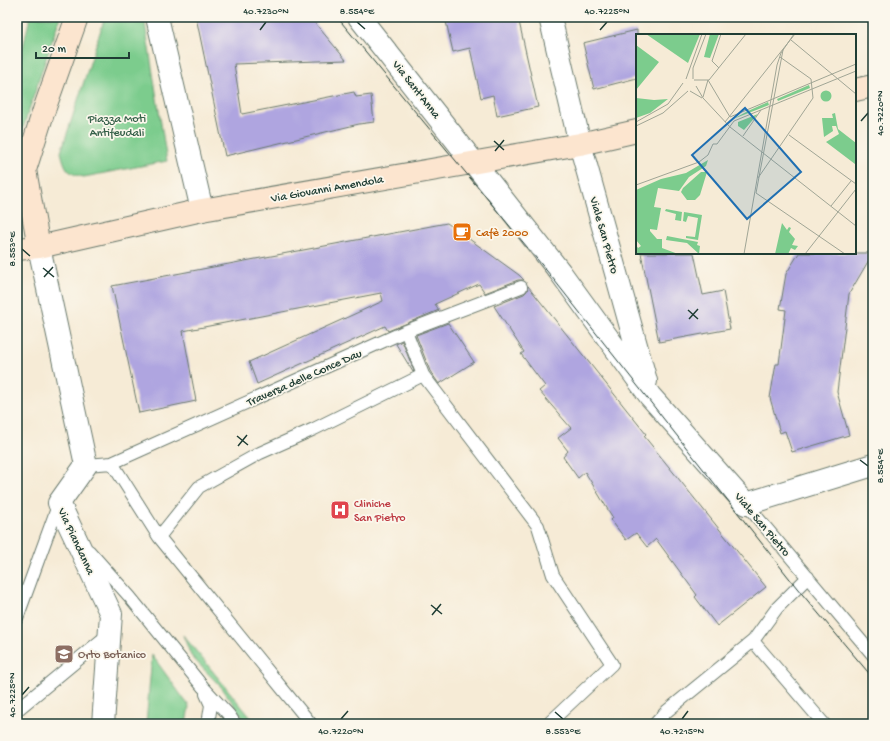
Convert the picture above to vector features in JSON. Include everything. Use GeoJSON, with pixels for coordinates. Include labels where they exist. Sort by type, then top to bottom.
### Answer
{"type":"FeatureCollection","features":[{"type":"Feature","properties":{"kind":"main road"},"geometry":{"type":"LineString","coordinates":[[39,248],[24,170],[77,17]]}},
{"type":"Feature","properties":{"kind":"main road"},"geometry":{"type":"LineString","coordinates":[[856,90],[873,86]]}},
{"type":"Feature","properties":{"kind":"main road","name":"Via Giovanni Amendola"},"geometry":{"type":"LineString","coordinates":[[17,249],[39,248],[202,210],[580,144],[636,131]]}},
{"type":"Feature","properties":{"kind":"street"},"geometry":{"type":"LineString","coordinates":[[157,17],[202,210]]}},
{"type":"Feature","properties":{"kind":"street","name":"Via Sant'Anna"},"geometry":{"type":"LineString","coordinates":[[359,17],[474,162]]}},
{"type":"Feature","properties":{"kind":"street","name":"Viale San Pietro"},"geometry":{"type":"LineString","coordinates":[[550,17],[580,144],[650,396]]}},
{"type":"Feature","properties":{"kind":"street","name":"Viale San Pietro"},"geometry":{"type":"LineString","coordinates":[[474,162],[560,272],[650,396],[746,504]]}},
{"type":"Feature","properties":{"kind":"street"},"geometry":{"type":"LineString","coordinates":[[39,248],[86,464]]}},
{"type":"Feature","properties":{"kind":"street","name":"Via Piandanna"},"geometry":{"type":"LineString","coordinates":[[86,464],[59,503],[111,614],[103,724]]}},
{"type":"Feature","properties":{"kind":"street"},"geometry":{"type":"LineString","coordinates":[[746,504],[873,466]]}},
{"type":"Feature","properties":{"kind":"lane","name":"Traversa delle Conce Dau"},"geometry":{"type":"LineString","coordinates":[[86,464],[112,463],[406,331],[521,287]]}},
{"type":"Feature","properties":{"kind":"lane"},"geometry":{"type":"LineString","coordinates":[[406,331],[423,374],[538,526],[553,576],[612,664],[548,724]]}},
{"type":"Feature","properties":{"kind":"lane"},"geometry":{"type":"LineString","coordinates":[[159,537],[199,487],[260,453],[314,430],[423,374]]}},
{"type":"Feature","properties":{"kind":"lane"},"geometry":{"type":"LineString","coordinates":[[112,463],[159,537],[311,724]]}},
{"type":"Feature","properties":{"kind":"lane"},"geometry":{"type":"LineString","coordinates":[[17,618],[59,503]]}},
{"type":"Feature","properties":{"kind":"lane","name":"Viale San Pietro"},"geometry":{"type":"LineString","coordinates":[[746,504],[873,655]]}},
{"type":"Feature","properties":{"kind":"lane"},"geometry":{"type":"LineString","coordinates":[[74,536],[130,597],[235,724]]}},
{"type":"Feature","properties":{"kind":"lane"},"geometry":{"type":"LineString","coordinates":[[655,724],[667,711],[753,641],[777,608],[808,577]]}},
{"type":"Feature","properties":{"kind":"lane"},"geometry":{"type":"LineString","coordinates":[[17,710],[109,634]]}},
{"type":"Feature","properties":{"kind":"lane"},"geometry":{"type":"LineString","coordinates":[[753,641],[824,724]]}},
{"type":"Feature","properties":{"kind":"lane"},"geometry":{"type":"LineString","coordinates":[[203,687],[211,705],[208,724]]}},
{"type":"Feature","properties":{"kind":"green space"},"geometry":{"type":"Polygon","coordinates":[[[30,17],[60,17],[17,146],[17,73],[30,17]]]}},
{"type":"Feature","properties":{"kind":"green space","name":"Piazza Moti Antifeudali"},"geometry":{"type":"Polygon","coordinates":[[[105,17],[144,17],[167,161],[84,177],[70,172],[64,162],[61,152],[105,17]]]}},
{"type":"Feature","properties":{"kind":"green space"},"geometry":{"type":"Polygon","coordinates":[[[183,635],[256,724],[247,724],[222,688],[191,656],[183,635]]]}},
{"type":"Feature","properties":{"kind":"green space"},"geometry":{"type":"Polygon","coordinates":[[[152,655],[189,706],[186,724],[146,724],[152,655]]]}},
{"type":"Feature","properties":{"kind":"building"},"geometry":{"type":"Polygon","coordinates":[[[196,17],[310,17],[346,60],[234,64],[242,114],[354,92],[356,97],[371,95],[374,122],[359,124],[225,156],[196,17]]]}},
{"type":"Feature","properties":{"kind":"building"},"geometry":{"type":"Polygon","coordinates":[[[445,17],[518,17],[538,107],[497,116],[493,95],[481,98],[470,48],[453,52],[445,17]]]}},
{"type":"Feature","properties":{"kind":"building"},"geometry":{"type":"Polygon","coordinates":[[[637,30],[636,78],[594,89],[583,43],[637,30]]]}},
{"type":"Feature","properties":{"kind":"building"},"geometry":{"type":"Polygon","coordinates":[[[447,223],[524,280],[518,280],[485,293],[479,284],[435,304],[439,310],[388,331],[385,326],[257,384],[249,362],[383,301],[381,293],[183,331],[196,401],[139,413],[112,286],[447,223]]]}},
{"type":"Feature","properties":{"kind":"building"},"geometry":{"type":"Polygon","coordinates":[[[873,253],[849,294],[837,392],[849,435],[792,452],[785,431],[780,433],[770,398],[776,364],[779,364],[786,310],[780,309],[786,274],[798,254],[873,253]]]}},
{"type":"Feature","properties":{"kind":"building"},"geometry":{"type":"Polygon","coordinates":[[[641,254],[694,254],[703,295],[723,291],[730,329],[659,342],[641,254]]]}},
{"type":"Feature","properties":{"kind":"building"},"geometry":{"type":"Polygon","coordinates":[[[528,286],[646,434],[644,436],[766,587],[717,626],[695,597],[697,595],[656,539],[647,547],[636,533],[626,540],[611,520],[613,518],[585,472],[578,478],[563,457],[568,451],[558,438],[571,428],[539,391],[545,386],[521,354],[524,352],[494,306],[524,294],[527,291],[528,286]]]}},
{"type":"Feature","properties":{"kind":"building"},"geometry":{"type":"Polygon","coordinates":[[[448,323],[474,362],[439,384],[430,371],[416,335],[448,323]]]}},
{"type":"Feature","properties":{"kind":"building"},"geometry":{"type":"Polygon","coordinates":[[[402,341],[414,371],[413,372],[396,344],[402,341]]]}},
{"type":"Feature","properties":{"kind":"tram line"},"geometry":{"type":"LineString","coordinates":[[337,17],[551,276],[797,588],[873,678]]}},
{"type":"Feature","properties":{"kind":"place","name":"Cafè 2000"},"geometry":{"type":"Point","coordinates":[462,232]}},
{"type":"Feature","properties":{"kind":"place","name":"Cliniche San Pietro"},"geometry":{"type":"Point","coordinates":[340,510]}},
{"type":"Feature","properties":{"kind":"place","name":"Orto Botanico"},"geometry":{"type":"Point","coordinates":[64,654]}}]}
